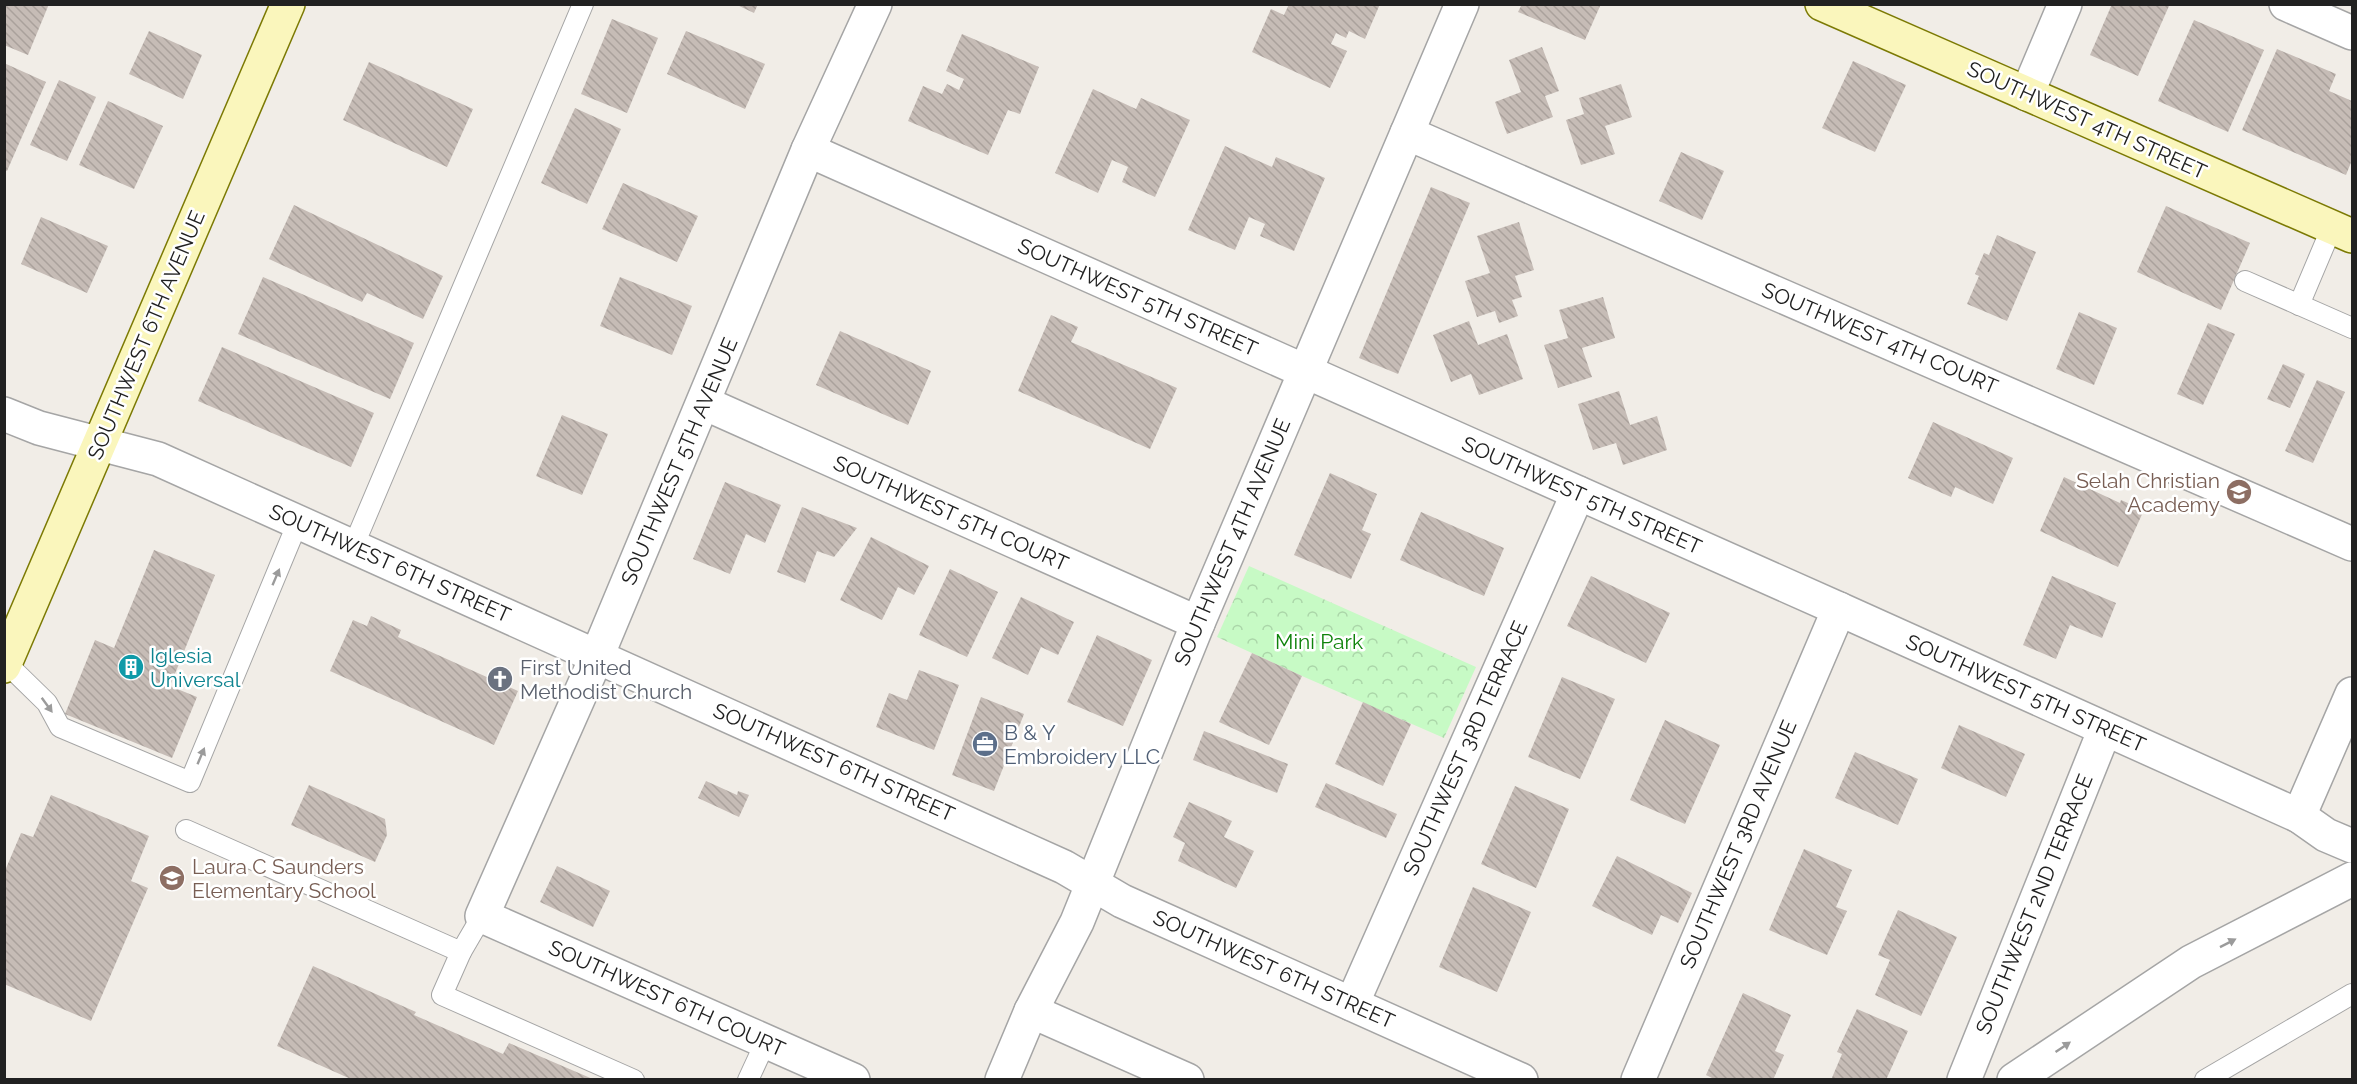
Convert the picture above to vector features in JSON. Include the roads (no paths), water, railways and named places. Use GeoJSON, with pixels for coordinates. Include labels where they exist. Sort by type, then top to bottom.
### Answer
{"type":"FeatureCollection","features":[{"type":"Feature","properties":{"kind":"street","name":"SOUTHWEST 6TH AVENUE"},"geometry":{"type":"LineString","coordinates":[[5,664],[288,4]]}},
{"type":"Feature","properties":{"kind":"street","name":"SOUTHWEST 5TH AVENUE"},"geometry":{"type":"LineString","coordinates":[[482,916],[597,656],[808,150],[874,4]]}},
{"type":"Feature","properties":{"kind":"street","name":"SOUTHWEST 4TH AVENUE"},"geometry":{"type":"LineString","coordinates":[[1002,1080],[1031,1011],[1077,922],[1198,623],[1462,4]]}},
{"type":"Feature","properties":{"kind":"street","name":"SOUTHWEST 4TH STREET"},"geometry":{"type":"LineString","coordinates":[[1822,4],[2342,232]]}},
{"type":"Feature","properties":{"kind":"street"},"geometry":{"type":"LineString","coordinates":[[2027,94],[2065,4]]}},
{"type":"Feature","properties":{"kind":"street"},"geometry":{"type":"LineString","coordinates":[[2286,4],[2352,33]]}},
{"type":"Feature","properties":{"kind":"street","name":"SOUTHWEST 4TH COURT"},"geometry":{"type":"LineString","coordinates":[[1407,133],[2352,544]]}},
{"type":"Feature","properties":{"kind":"street","name":"SOUTHWEST 5TH STREET"},"geometry":{"type":"LineString","coordinates":[[808,150],[2299,816],[2326,835],[2352,846]]}},
{"type":"Feature","properties":{"kind":"street","name":"SOUTHWEST 5TH COURT"},"geometry":{"type":"LineString","coordinates":[[704,404],[1198,623]]}},
{"type":"Feature","properties":{"kind":"street","name":"SOUTHWEST 6TH STREET"},"geometry":{"type":"LineString","coordinates":[[4,414],[39,428],[158,459],[1064,867],[1122,901],[1513,1078]]}},
{"type":"Feature","properties":{"kind":"street","name":"SOUTHWEST 3RD TERRACE"},"geometry":{"type":"LineString","coordinates":[[1352,1004],[1578,493]]}},
{"type":"Feature","properties":{"kind":"street","name":"SOUTHWEST 3RD AVENUE"},"geometry":{"type":"LineString","coordinates":[[1638,1080],[1839,609]]}},
{"type":"Feature","properties":{"kind":"street"},"geometry":{"type":"LineString","coordinates":[[2299,816],[2352,694]]}},
{"type":"Feature","properties":{"kind":"street","name":"SOUTHWEST 2ND TERRACE"},"geometry":{"type":"LineString","coordinates":[[1964,1080],[2105,729]]}},
{"type":"Feature","properties":{"kind":"street"},"geometry":{"type":"LineString","coordinates":[[2014,1080],[2191,962],[2352,879]]}},
{"type":"Feature","properties":{"kind":"street","name":"SOUTHWEST 6TH COURT"},"geometry":{"type":"LineString","coordinates":[[482,916],[853,1080]]}},
{"type":"Feature","properties":{"kind":"street"},"geometry":{"type":"LineString","coordinates":[[1031,1011],[1187,1080]]}},
{"type":"Feature","properties":{"kind":"lane"},"geometry":{"type":"LineString","coordinates":[[353,547],[582,4]]}},
{"type":"Feature","properties":{"kind":"lane"},"geometry":{"type":"LineString","coordinates":[[2299,305],[2342,232]]}},
{"type":"Feature","properties":{"kind":"lane"},"geometry":{"type":"LineString","coordinates":[[2245,281],[2352,328]]}},
{"type":"Feature","properties":{"kind":"lane"},"geometry":{"type":"LineString","coordinates":[[5,664],[47,703],[60,727],[190,782],[298,522]]}},
{"type":"Feature","properties":{"kind":"lane"},"geometry":{"type":"LineString","coordinates":[[186,830],[461,952]]}},
{"type":"Feature","properties":{"kind":"lane"},"geometry":{"type":"LineString","coordinates":[[482,916],[461,952],[442,995],[634,1080]]}},
{"type":"Feature","properties":{"kind":"lane"},"geometry":{"type":"LineString","coordinates":[[2205,1080],[2352,994]]}},
{"type":"Feature","properties":{"kind":"lane"},"geometry":{"type":"LineString","coordinates":[[748,1080],[766,1041]]}},
{"type":"Feature","properties":{"kind":"place","name":"Selah Christian Academy"},"geometry":{"type":"Point","coordinates":[2239,492]}},
{"type":"Feature","properties":{"kind":"place","name":"Iglesia Universal"},"geometry":{"type":"Point","coordinates":[131,667]}},
{"type":"Feature","properties":{"kind":"place","name":"First United Methodist Church"},"geometry":{"type":"Point","coordinates":[500,679]}},
{"type":"Feature","properties":{"kind":"place","name":"B & Y Embroidery LLC"},"geometry":{"type":"Point","coordinates":[985,744]}},
{"type":"Feature","properties":{"kind":"place","name":"Laura C Saunders Elementary School"},"geometry":{"type":"Point","coordinates":[172,878]}},
{"type":"Feature","properties":{"kind":"park label","name":"Mini Park"},"geometry":{"type":"Point","coordinates":[1319,641]}}]}
